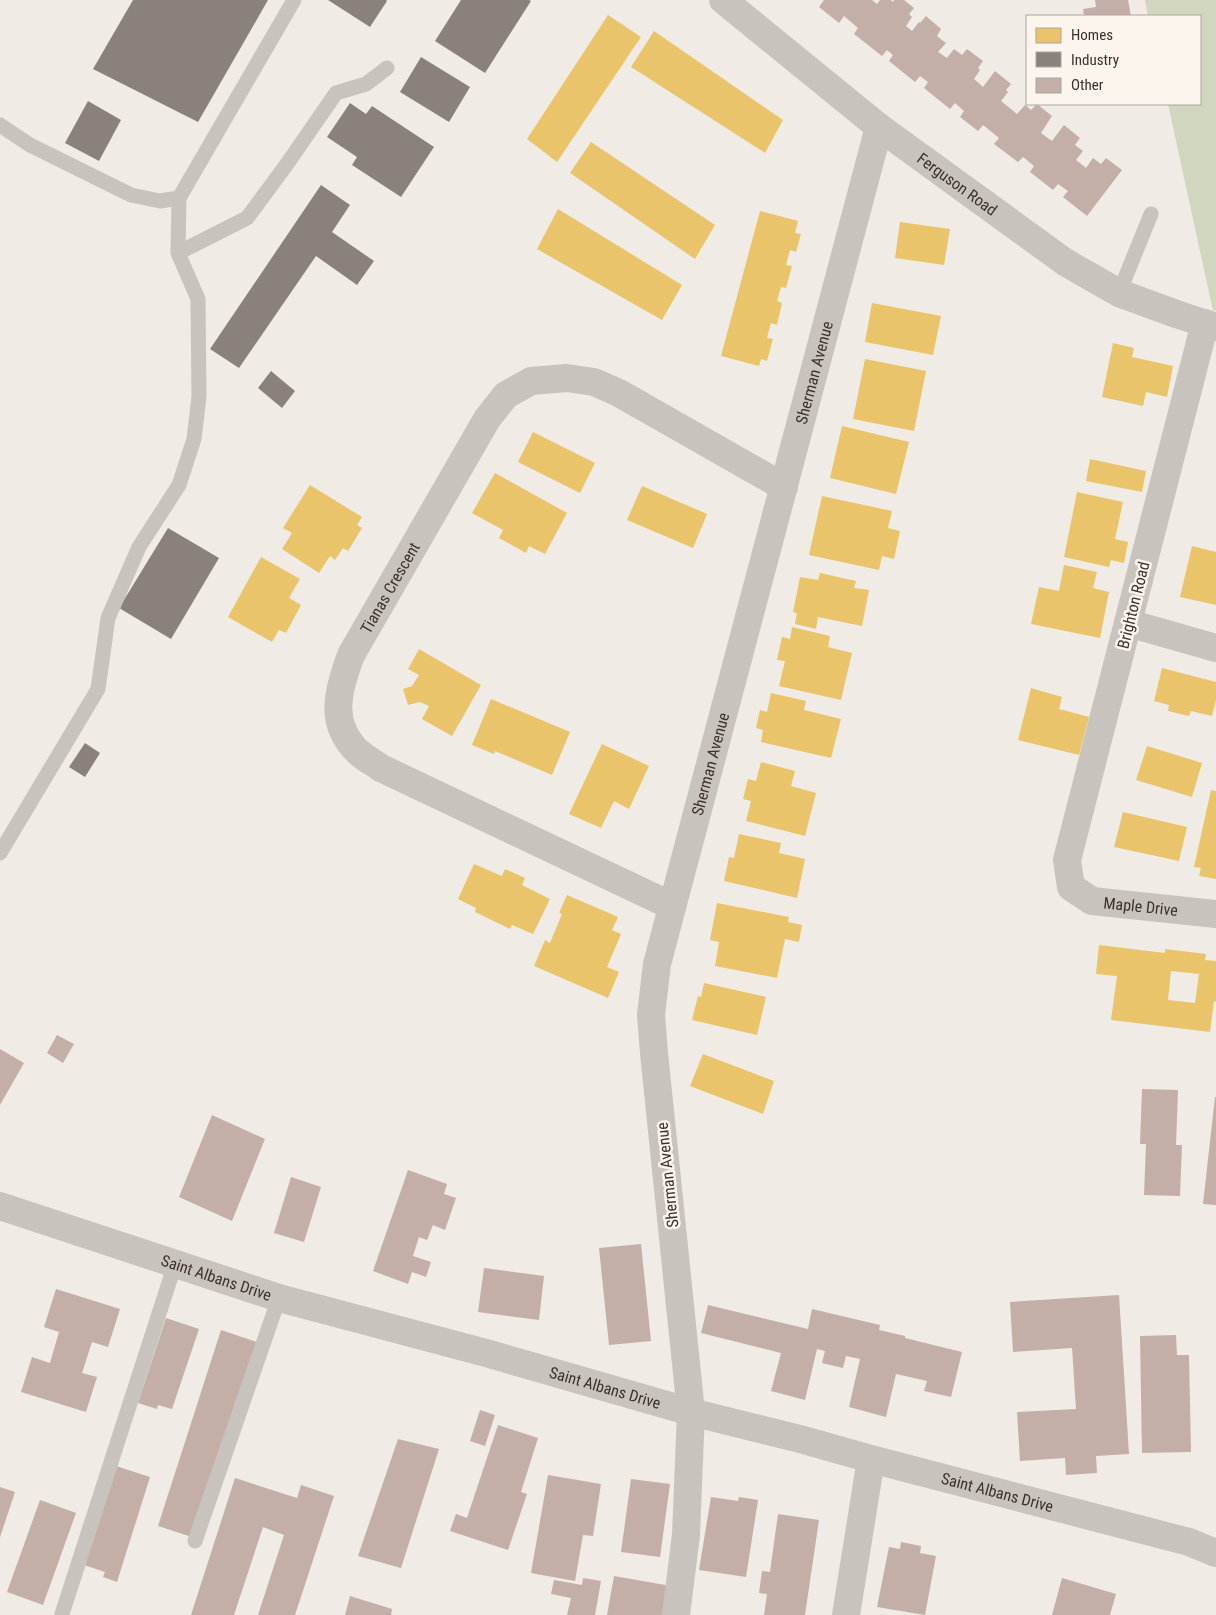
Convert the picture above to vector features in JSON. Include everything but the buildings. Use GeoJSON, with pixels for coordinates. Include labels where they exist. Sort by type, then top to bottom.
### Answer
{"type":"FeatureCollection","features":[{"type":"Feature","properties":{"kind":"street","name":"Ferguson Road"},"geometry":{"type":"LineString","coordinates":[[723,0],[879,127],[1065,262],[1119,293],[1211,325]]}},
{"type":"Feature","properties":{"kind":"street","name":"Sherman Avenue"},"geometry":{"type":"LineString","coordinates":[[676,1615],[686,1535],[691,1412],[651,1015],[657,964],[879,127]]}},
{"type":"Feature","properties":{"kind":"street","name":"Brighton Road"},"geometry":{"type":"LineString","coordinates":[[1071,887],[1067,860],[1128,623],[1211,325]]}},
{"type":"Feature","properties":{"kind":"street","name":"Tianas Crescent"},"geometry":{"type":"LineString","coordinates":[[672,906],[381,768],[366,758],[359,753],[343,734],[337,710],[341,683],[352,655],[487,418],[506,395],[532,381],[567,378],[594,382],[619,393],[784,487]]}},
{"type":"Feature","properties":{"kind":"street"},"geometry":{"type":"LineString","coordinates":[[1128,623],[1216,648]]}},
{"type":"Feature","properties":{"kind":"street","name":"Maple Drive"},"geometry":{"type":"LineString","coordinates":[[1071,887],[1092,901],[1216,914]]}},
{"type":"Feature","properties":{"kind":"street","name":"Saint Albans Drive"},"geometry":{"type":"LineString","coordinates":[[0,1206],[279,1298],[486,1353],[691,1412],[800,1438],[871,1459],[1179,1539],[1216,1553]]}},
{"type":"Feature","properties":{"kind":"street"},"geometry":{"type":"LineString","coordinates":[[846,1615],[871,1459]]}},
{"type":"Feature","properties":{"kind":"lane"},"geometry":{"type":"LineString","coordinates":[[0,853],[98,689],[108,618],[139,547],[179,485],[194,439],[199,397],[198,300],[178,253],[179,198],[294,0]]}},
{"type":"Feature","properties":{"kind":"lane"},"geometry":{"type":"LineString","coordinates":[[178,253],[246,218],[287,164],[336,93],[366,84],[387,68]]}},
{"type":"Feature","properties":{"kind":"lane"},"geometry":{"type":"LineString","coordinates":[[0,125],[30,145],[131,195],[160,202],[179,198]]}},
{"type":"Feature","properties":{"kind":"lane"},"geometry":{"type":"LineString","coordinates":[[1119,293],[1151,214]]}},
{"type":"Feature","properties":{"kind":"lane"},"geometry":{"type":"LineString","coordinates":[[62,1614],[175,1264]]}},
{"type":"Feature","properties":{"kind":"lane"},"geometry":{"type":"LineString","coordinates":[[195,1542],[279,1298]]}},
{"type":"Feature","properties":{"kind":"green space"},"geometry":{"type":"Polygon","coordinates":[[[1145,0],[1216,0],[1216,310],[1213,311],[1168,105],[1201,105],[1201,15],[1148,15],[1145,0]]]}}]}
